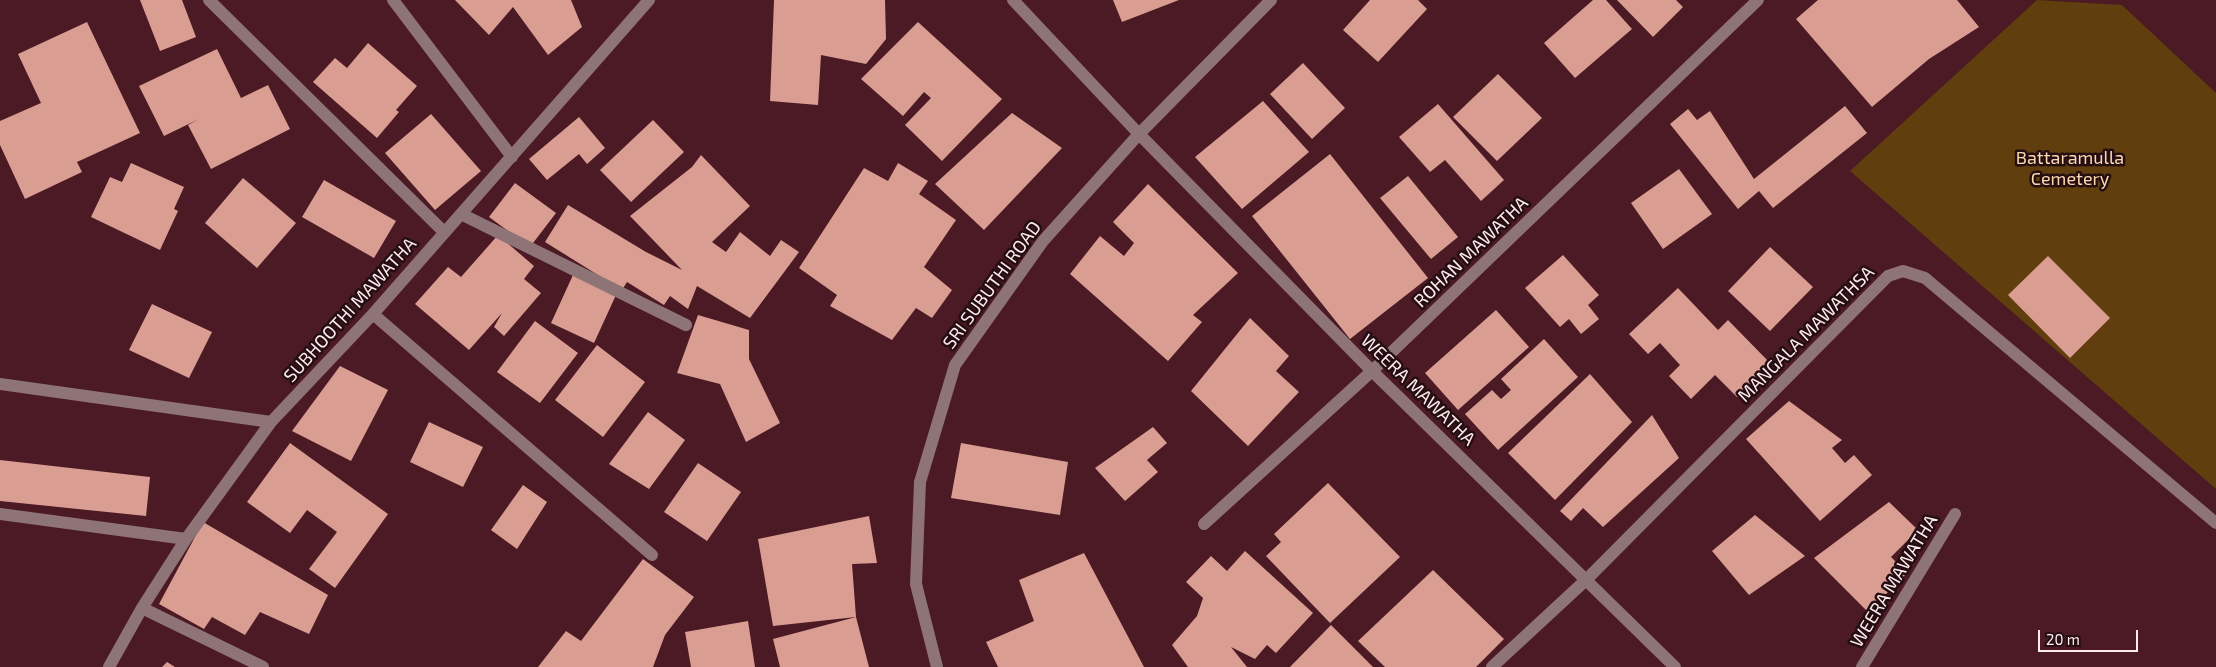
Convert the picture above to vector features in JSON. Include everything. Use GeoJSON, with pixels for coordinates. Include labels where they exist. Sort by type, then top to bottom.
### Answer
{"type":"FeatureCollection","features":[{"type":"Feature","properties":{"kind":"street"},"geometry":{"type":"LineString","coordinates":[[209,0],[444,232]]}},
{"type":"Feature","properties":{"kind":"street"},"geometry":{"type":"LineString","coordinates":[[393,0],[512,157]]}},
{"type":"Feature","properties":{"kind":"street","name":"SUBHOOTHI MAWATHA"},"geometry":{"type":"LineString","coordinates":[[109,667],[142,608],[186,539],[271,422],[373,314],[649,0]]}},
{"type":"Feature","properties":{"kind":"street"},"geometry":{"type":"LineString","coordinates":[[1012,0],[1139,134]]}},
{"type":"Feature","properties":{"kind":"street","name":"SRI SUBUTHI ROAD"},"geometry":{"type":"LineString","coordinates":[[937,667],[916,584],[920,482],[955,365],[1043,241],[1139,134],[1270,0]]}},
{"type":"Feature","properties":{"kind":"street","name":"ROHAN MAWATHA"},"geometry":{"type":"LineString","coordinates":[[1204,524],[1372,371],[1758,0]]}},
{"type":"Feature","properties":{"kind":"street","name":"WEERA MAWATHA"},"geometry":{"type":"LineString","coordinates":[[1139,134],[1372,371],[1675,667]]}},
{"type":"Feature","properties":{"kind":"street"},"geometry":{"type":"LineString","coordinates":[[461,214],[686,325]]}},
{"type":"Feature","properties":{"kind":"street","name":"MANGALA MAWATHSA"},"geometry":{"type":"LineString","coordinates":[[1492,667],[1587,579],[1888,276],[1903,271],[1925,278],[2216,523]]}},
{"type":"Feature","properties":{"kind":"street"},"geometry":{"type":"LineString","coordinates":[[373,314],[652,555]]}},
{"type":"Feature","properties":{"kind":"street"},"geometry":{"type":"LineString","coordinates":[[0,384],[271,422]]}},
{"type":"Feature","properties":{"kind":"street"},"geometry":{"type":"LineString","coordinates":[[0,514],[186,539]]}},
{"type":"Feature","properties":{"kind":"street","name":"WEERA MAWATHA"},"geometry":{"type":"LineString","coordinates":[[1862,667],[1955,514]]}},
{"type":"Feature","properties":{"kind":"street"},"geometry":{"type":"LineString","coordinates":[[142,608],[263,667]]}},
{"type":"Feature","properties":{"kind":"green space","name":"Battaramulla Cemetery"},"geometry":{"type":"Polygon","coordinates":[[[2037,0],[2122,5],[2216,93],[2216,489],[1850,171],[2037,0]]]}},
{"type":"Feature","properties":{"kind":"building"},"geometry":{"type":"Polygon","coordinates":[[[140,0],[182,0],[196,37],[160,51],[140,0]]]}},
{"type":"Feature","properties":{"kind":"building"},"geometry":{"type":"Polygon","coordinates":[[[455,0],[571,0],[582,27],[548,55],[513,7],[489,35],[455,0]]]}},
{"type":"Feature","properties":{"kind":"building"},"geometry":{"type":"Polygon","coordinates":[[[774,0],[885,0],[886,39],[866,64],[821,55],[818,105],[770,101],[774,0]]]}},
{"type":"Feature","properties":{"kind":"building"},"geometry":{"type":"Polygon","coordinates":[[[1113,0],[1179,0],[1122,22],[1113,0]]]}},
{"type":"Feature","properties":{"kind":"building"},"geometry":{"type":"Polygon","coordinates":[[[1370,0],[1418,0],[1427,9],[1378,62],[1343,30],[1370,0]]]}},
{"type":"Feature","properties":{"kind":"building"},"geometry":{"type":"Polygon","coordinates":[[[1593,0],[1606,0],[1632,29],[1575,78],[1544,43],[1593,0]]]}},
{"type":"Feature","properties":{"kind":"building"},"geometry":{"type":"Polygon","coordinates":[[[1617,0],[1676,0],[1683,7],[1653,37],[1617,0]]]}},
{"type":"Feature","properties":{"kind":"building"},"geometry":{"type":"Polygon","coordinates":[[[1818,0],[1957,0],[1979,27],[1929,59],[1872,107],[1796,19],[1818,0]]]}},
{"type":"Feature","properties":{"kind":"building"},"geometry":{"type":"Polygon","coordinates":[[[87,22],[140,133],[77,162],[82,172],[25,199],[0,145],[0,121],[41,103],[18,54],[87,22]]]}},
{"type":"Feature","properties":{"kind":"building"},"geometry":{"type":"Polygon","coordinates":[[[918,22],[1002,99],[942,161],[905,125],[931,98],[924,92],[903,116],[861,79],[918,22]]]}},
{"type":"Feature","properties":{"kind":"building"},"geometry":{"type":"Polygon","coordinates":[[[368,43],[417,86],[396,110],[399,112],[377,138],[313,82],[335,58],[347,68],[368,43]]]}},
{"type":"Feature","properties":{"kind":"building"},"geometry":{"type":"Polygon","coordinates":[[[217,49],[241,98],[268,85],[290,129],[211,169],[188,125],[199,119],[164,136],[139,86],[217,49]]]}},
{"type":"Feature","properties":{"kind":"building"},"geometry":{"type":"Polygon","coordinates":[[[1303,63],[1345,108],[1312,139],[1270,94],[1303,63]]]}},
{"type":"Feature","properties":{"kind":"building"},"geometry":{"type":"Polygon","coordinates":[[[1498,74],[1542,118],[1497,161],[1453,117],[1498,74]]]}},
{"type":"Feature","properties":{"kind":"building"},"geometry":{"type":"Polygon","coordinates":[[[1263,101],[1309,152],[1242,209],[1195,157],[1263,101]]]}},
{"type":"Feature","properties":{"kind":"building"},"geometry":{"type":"Polygon","coordinates":[[[1438,104],[1504,180],[1481,201],[1445,160],[1430,172],[1399,137],[1438,104]]]}},
{"type":"Feature","properties":{"kind":"building"},"geometry":{"type":"Polygon","coordinates":[[[1845,106],[1867,133],[1773,208],[1759,191],[1738,209],[1670,124],[1688,109],[1697,120],[1710,111],[1754,179],[1845,106]]]}},
{"type":"Feature","properties":{"kind":"building"},"geometry":{"type":"Polygon","coordinates":[[[1012,113],[1062,148],[984,230],[935,184],[1012,113]]]}},
{"type":"Feature","properties":{"kind":"building"},"geometry":{"type":"Polygon","coordinates":[[[431,114],[481,171],[435,210],[385,153],[431,114]]]}},
{"type":"Feature","properties":{"kind":"building"},"geometry":{"type":"Polygon","coordinates":[[[579,117],[605,148],[587,164],[579,154],[547,180],[529,159],[579,117]]]}},
{"type":"Feature","properties":{"kind":"building"},"geometry":{"type":"Polygon","coordinates":[[[653,120],[684,152],[631,202],[600,170],[653,120]]]}},
{"type":"Feature","properties":{"kind":"building"},"geometry":{"type":"Polygon","coordinates":[[[1330,154],[1428,278],[1350,339],[1252,216],[1330,154]]]}},
{"type":"Feature","properties":{"kind":"building"},"geometry":{"type":"Polygon","coordinates":[[[701,155],[750,206],[712,242],[726,252],[740,232],[770,256],[781,240],[799,252],[750,318],[697,286],[688,309],[670,296],[664,305],[627,282],[622,290],[545,242],[568,205],[646,252],[682,270],[630,216],[692,167],[701,155]]]}},
{"type":"Feature","properties":{"kind":"building"},"geometry":{"type":"Polygon","coordinates":[[[131,163],[184,187],[174,209],[178,211],[160,250],[91,217],[110,177],[122,182],[131,163]]]}},
{"type":"Feature","properties":{"kind":"building"},"geometry":{"type":"Polygon","coordinates":[[[898,163],[928,181],[919,194],[956,220],[924,267],[952,290],[932,318],[916,308],[892,340],[830,306],[837,295],[799,268],[864,168],[888,181],[898,163]]]}},
{"type":"Feature","properties":{"kind":"building"},"geometry":{"type":"Polygon","coordinates":[[[1679,169],[1712,214],[1663,249],[1631,203],[1679,169]]]}},
{"type":"Feature","properties":{"kind":"building"},"geometry":{"type":"Polygon","coordinates":[[[1408,176],[1458,237],[1431,259],[1380,198],[1408,176]]]}},
{"type":"Feature","properties":{"kind":"building"},"geometry":{"type":"Polygon","coordinates":[[[243,178],[296,223],[257,268],[205,223],[243,178]]]}},
{"type":"Feature","properties":{"kind":"building"},"geometry":{"type":"Polygon","coordinates":[[[324,180],[396,221],[374,258],[302,217],[324,180]]]}},
{"type":"Feature","properties":{"kind":"building"},"geometry":{"type":"Polygon","coordinates":[[[515,183],[556,213],[530,247],[489,217],[515,183]]]}},
{"type":"Feature","properties":{"kind":"building"},"geometry":{"type":"Polygon","coordinates":[[[1148,184],[1238,273],[1193,315],[1202,322],[1168,361],[1070,274],[1100,236],[1124,256],[1134,243],[1113,222],[1148,184]]]}},
{"type":"Feature","properties":{"kind":"building"},"geometry":{"type":"Polygon","coordinates":[[[498,235],[534,266],[524,279],[541,293],[504,336],[494,327],[502,313],[469,350],[415,304],[448,267],[461,277],[498,235]]]}},
{"type":"Feature","properties":{"kind":"building"},"geometry":{"type":"Polygon","coordinates":[[[1770,247],[1813,287],[1770,331],[1728,291],[1770,247]]]}},
{"type":"Feature","properties":{"kind":"building"},"geometry":{"type":"Polygon","coordinates":[[[1563,255],[1599,295],[1588,305],[1599,319],[1581,334],[1569,319],[1560,327],[1525,288],[1563,255]]]}},
{"type":"Feature","properties":{"kind":"building"},"geometry":{"type":"Polygon","coordinates":[[[2048,256],[2110,318],[2070,358],[2008,295],[2048,256]]]}},
{"type":"Feature","properties":{"kind":"building"},"geometry":{"type":"Polygon","coordinates":[[[573,275],[616,295],[594,343],[551,323],[573,275]]]}},
{"type":"Feature","properties":{"kind":"building"},"geometry":{"type":"Polygon","coordinates":[[[1678,288],[1718,330],[1728,320],[1771,364],[1737,397],[1715,375],[1691,399],[1669,376],[1680,365],[1660,343],[1648,354],[1629,334],[1678,288]]]}},
{"type":"Feature","properties":{"kind":"building"},"geometry":{"type":"Polygon","coordinates":[[[152,304],[212,332],[189,378],[129,350],[152,304]]]}},
{"type":"Feature","properties":{"kind":"building"},"geometry":{"type":"Polygon","coordinates":[[[1496,310],[1529,347],[1458,410],[1425,373],[1496,310]]]}},
{"type":"Feature","properties":{"kind":"building"},"geometry":{"type":"Polygon","coordinates":[[[698,315],[749,330],[749,359],[780,423],[746,442],[720,384],[677,373],[698,315]]]}},
{"type":"Feature","properties":{"kind":"building"},"geometry":{"type":"Polygon","coordinates":[[[1250,318],[1289,356],[1276,371],[1299,392],[1248,446],[1191,391],[1250,318]]]}},
{"type":"Feature","properties":{"kind":"building"},"geometry":{"type":"Polygon","coordinates":[[[535,321],[578,353],[540,403],[497,372],[535,321]]]}},
{"type":"Feature","properties":{"kind":"building"},"geometry":{"type":"Polygon","coordinates":[[[1544,339],[1578,377],[1498,450],[1465,414],[1492,390],[1501,399],[1511,390],[1501,379],[1544,339]]]}},
{"type":"Feature","properties":{"kind":"building"},"geometry":{"type":"Polygon","coordinates":[[[597,345],[645,382],[603,437],[555,400],[597,345]]]}},
{"type":"Feature","properties":{"kind":"building"},"geometry":{"type":"Polygon","coordinates":[[[340,366],[388,390],[351,461],[292,431],[340,366]]]}},
{"type":"Feature","properties":{"kind":"building"},"geometry":{"type":"Polygon","coordinates":[[[1590,374],[1632,422],[1555,500],[1508,453],[1590,374]]]}},
{"type":"Feature","properties":{"kind":"building"},"geometry":{"type":"Polygon","coordinates":[[[1789,401],[1842,440],[1832,448],[1845,463],[1854,455],[1872,475],[1820,521],[1746,439],[1789,401]]]}},
{"type":"Feature","properties":{"kind":"building"},"geometry":{"type":"Polygon","coordinates":[[[648,412],[685,440],[649,489],[609,464],[648,412]]]}},
{"type":"Feature","properties":{"kind":"building"},"geometry":{"type":"Polygon","coordinates":[[[1652,415],[1679,458],[1603,527],[1583,508],[1571,521],[1560,511],[1652,415]]]}},
{"type":"Feature","properties":{"kind":"building"},"geometry":{"type":"Polygon","coordinates":[[[429,422],[483,447],[463,487],[410,462],[429,422]]]}},
{"type":"Feature","properties":{"kind":"building"},"geometry":{"type":"Polygon","coordinates":[[[1153,427],[1167,443],[1147,460],[1158,472],[1125,501],[1095,468],[1153,427]]]}},
{"type":"Feature","properties":{"kind":"building"},"geometry":{"type":"Polygon","coordinates":[[[290,443],[388,514],[335,588],[309,569],[337,532],[307,510],[290,533],[247,502],[290,443]]]}},
{"type":"Feature","properties":{"kind":"building"},"geometry":{"type":"Polygon","coordinates":[[[961,443],[1068,462],[1060,515],[951,498],[961,443]]]}},
{"type":"Feature","properties":{"kind":"building"},"geometry":{"type":"Polygon","coordinates":[[[0,460],[150,477],[146,516],[0,501],[0,460]]]}},
{"type":"Feature","properties":{"kind":"building"},"geometry":{"type":"Polygon","coordinates":[[[698,463],[741,492],[707,541],[664,512],[698,463]]]}},
{"type":"Feature","properties":{"kind":"building"},"geometry":{"type":"Polygon","coordinates":[[[1328,483],[1400,557],[1330,623],[1266,556],[1281,542],[1274,534],[1328,483]]]}},
{"type":"Feature","properties":{"kind":"building"},"geometry":{"type":"Polygon","coordinates":[[[523,485],[547,502],[517,549],[491,530],[523,485]]]}},
{"type":"Feature","properties":{"kind":"building"},"geometry":{"type":"Polygon","coordinates":[[[1889,502],[1918,530],[1891,557],[1907,573],[1868,612],[1814,558],[1889,502]]]}},
{"type":"Feature","properties":{"kind":"building"},"geometry":{"type":"Polygon","coordinates":[[[1755,515],[1805,556],[1749,595],[1712,551],[1755,515]]]}},
{"type":"Feature","properties":{"kind":"building"},"geometry":{"type":"Polygon","coordinates":[[[869,516],[877,563],[852,564],[856,617],[773,626],[758,539],[869,516]]]}},
{"type":"Feature","properties":{"kind":"building"},"geometry":{"type":"Polygon","coordinates":[[[203,522],[328,595],[309,634],[260,612],[245,635],[212,617],[204,629],[159,604],[203,522]]]}},
{"type":"Feature","properties":{"kind":"building"},"geometry":{"type":"Polygon","coordinates":[[[1245,551],[1313,613],[1276,653],[1267,645],[1255,659],[1231,647],[1247,667],[1188,667],[1172,645],[1197,616],[1203,598],[1186,582],[1211,556],[1227,571],[1245,551]]]}},
{"type":"Feature","properties":{"kind":"building"},"geometry":{"type":"Polygon","coordinates":[[[1084,553],[1144,667],[998,667],[986,642],[1034,621],[1019,580],[1084,553]]]}},
{"type":"Feature","properties":{"kind":"building"},"geometry":{"type":"Polygon","coordinates":[[[643,559],[694,597],[665,635],[653,667],[538,667],[566,631],[581,641],[643,559]]]}},
{"type":"Feature","properties":{"kind":"building"},"geometry":{"type":"Polygon","coordinates":[[[1433,570],[1504,639],[1476,667],[1385,667],[1358,641],[1433,570]]]}},
{"type":"Feature","properties":{"kind":"building"},"geometry":{"type":"Polygon","coordinates":[[[856,617],[869,667],[780,667],[773,639],[856,617]]]}},
{"type":"Feature","properties":{"kind":"building"},"geometry":{"type":"Polygon","coordinates":[[[748,621],[755,667],[691,667],[685,632],[748,621]]]}},
{"type":"Feature","properties":{"kind":"building"},"geometry":{"type":"Polygon","coordinates":[[[1331,625],[1373,667],[1290,667],[1331,625]]]}},
{"type":"Feature","properties":{"kind":"building"},"geometry":{"type":"Polygon","coordinates":[[[167,662],[175,667],[162,667],[167,662]]]}}]}
